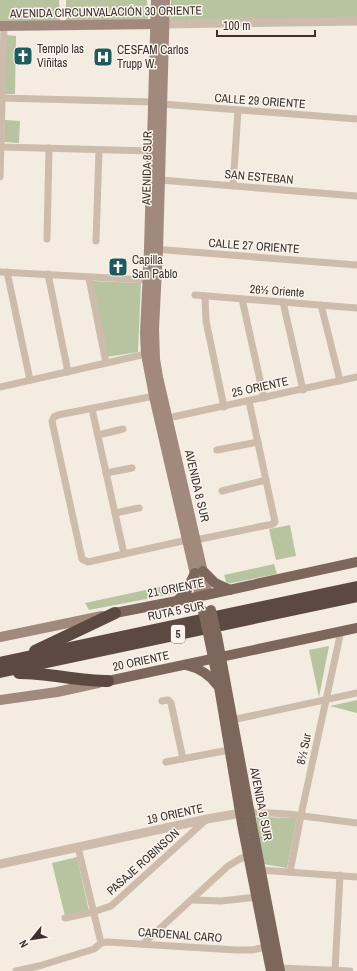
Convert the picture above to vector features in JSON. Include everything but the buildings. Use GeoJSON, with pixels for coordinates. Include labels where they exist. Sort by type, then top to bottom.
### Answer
{"type":"FeatureCollection","features":[{"type":"Feature","properties":{"kind":"highway","name":"RUTA 5 SUR"},"geometry":{"type":"LineString","coordinates":[[3,662],[357,587]]}},
{"type":"Feature","properties":{"kind":"highway","name":"RUTA 5 SUR"},"geometry":{"type":"LineString","coordinates":[[0,672],[357,596]]}},
{"type":"Feature","properties":{"kind":"highway"},"geometry":{"type":"LineString","coordinates":[[3,662],[53,642],[115,613]]}},
{"type":"Feature","properties":{"kind":"highway"},"geometry":{"type":"LineString","coordinates":[[0,672],[40,673],[86,680],[108,681]]}},
{"type":"Feature","properties":{"kind":"main road","name":"AVENIDA 8 SUR"},"geometry":{"type":"LineString","coordinates":[[156,0],[160,24]]}},
{"type":"Feature","properties":{"kind":"main road","name":"AVENIDA 8 SUR"},"geometry":{"type":"LineString","coordinates":[[165,0],[160,24],[157,103],[152,151],[154,344],[158,378],[168,418],[191,540]]}},
{"type":"Feature","properties":{"kind":"main road","name":"AVENIDA CIRCUNVALACIÓN 30 ORIENTE"},"geometry":{"type":"LineString","coordinates":[[2,26],[160,24]]}},
{"type":"Feature","properties":{"kind":"main road","name":"AVENIDA 8 SUR"},"geometry":{"type":"LineString","coordinates":[[157,103],[160,180],[154,249],[147,280],[145,333],[146,354],[154,396],[199,572],[232,720],[245,812],[248,855],[266,947],[277,970]]}},
{"type":"Feature","properties":{"kind":"main road","name":"21 ORIENTE"},"geometry":{"type":"LineString","coordinates":[[0,637],[230,590],[357,562]]}},
{"type":"Feature","properties":{"kind":"main road"},"geometry":{"type":"LineString","coordinates":[[177,601],[188,590],[199,572],[215,583],[230,590]]}},
{"type":"Feature","properties":{"kind":"main road","name":"20 ORIENTE"},"geometry":{"type":"LineString","coordinates":[[0,700],[57,692],[357,628]]}},
{"type":"Feature","properties":{"kind":"main road","name":"AVENIDA 8 SUR"},"geometry":{"type":"LineString","coordinates":[[217,658],[219,687],[229,750],[260,870],[277,970]]}},
{"type":"Feature","properties":{"kind":"main road"},"geometry":{"type":"LineString","coordinates":[[186,664],[201,670],[210,676],[219,687]]}},
{"type":"Feature","properties":{"kind":"street","name":"AVENIDA CIRCUNVALACIÓN 30 ORIENTE"},"geometry":{"type":"LineString","coordinates":[[160,24],[357,21]]}},
{"type":"Feature","properties":{"kind":"street"},"geometry":{"type":"LineString","coordinates":[[0,177],[2,26]]}},
{"type":"Feature","properties":{"kind":"street","name":"CALLE 29 ORIENTE"},"geometry":{"type":"LineString","coordinates":[[2,98],[157,103],[357,120]]}},
{"type":"Feature","properties":{"kind":"street"},"geometry":{"type":"LineString","coordinates":[[233,186],[238,110]]}},
{"type":"Feature","properties":{"kind":"street"},"geometry":{"type":"LineString","coordinates":[[1,147],[152,151]]}},
{"type":"Feature","properties":{"kind":"street"},"geometry":{"type":"LineString","coordinates":[[47,239],[50,148]]}},
{"type":"Feature","properties":{"kind":"street"},"geometry":{"type":"LineString","coordinates":[[96,241],[99,150]]}},
{"type":"Feature","properties":{"kind":"street","name":"SAN ESTEBAN"},"geometry":{"type":"LineString","coordinates":[[160,180],[357,196]]}},
{"type":"Feature","properties":{"kind":"street","name":"CALLE 27 ORIENTE"},"geometry":{"type":"LineString","coordinates":[[154,249],[357,265]]}},
{"type":"Feature","properties":{"kind":"street"},"geometry":{"type":"LineString","coordinates":[[30,380],[3,272],[89,278],[147,280]]}},
{"type":"Feature","properties":{"kind":"street"},"geometry":{"type":"LineString","coordinates":[[48,274],[68,372]]}},
{"type":"Feature","properties":{"kind":"street"},"geometry":{"type":"LineString","coordinates":[[89,278],[106,363]]}},
{"type":"Feature","properties":{"kind":"street","name":"26½ Oriente"},"geometry":{"type":"LineString","coordinates":[[195,295],[357,308]]}},
{"type":"Feature","properties":{"kind":"street"},"geometry":{"type":"LineString","coordinates":[[205,296],[206,321],[224,406]]}},
{"type":"Feature","properties":{"kind":"street"},"geometry":{"type":"LineString","coordinates":[[242,299],[264,398]]}},
{"type":"Feature","properties":{"kind":"street"},"geometry":{"type":"LineString","coordinates":[[283,302],[303,390]]}},
{"type":"Feature","properties":{"kind":"street"},"geometry":{"type":"LineString","coordinates":[[321,305],[340,381]]}},
{"type":"Feature","properties":{"kind":"street"},"geometry":{"type":"LineString","coordinates":[[0,387],[146,354]]}},
{"type":"Feature","properties":{"kind":"street","name":"25 ORIENTE"},"geometry":{"type":"LineString","coordinates":[[168,418],[357,378]]}},
{"type":"Feature","properties":{"kind":"street"},"geometry":{"type":"LineString","coordinates":[[154,396],[58,415],[54,417],[52,421],[82,559],[88,562],[274,523],[249,401]]}},
{"type":"Feature","properties":{"kind":"street"},"geometry":{"type":"LineString","coordinates":[[92,409],[124,554]]}},
{"type":"Feature","properties":{"kind":"street"},"geometry":{"type":"LineString","coordinates":[[98,435],[123,430]]}},
{"type":"Feature","properties":{"kind":"street"},"geometry":{"type":"LineString","coordinates":[[216,450],[258,442]]}},
{"type":"Feature","properties":{"kind":"street"},"geometry":{"type":"LineString","coordinates":[[106,473],[132,468]]}},
{"type":"Feature","properties":{"kind":"street"},"geometry":{"type":"LineString","coordinates":[[222,491],[266,480]]}},
{"type":"Feature","properties":{"kind":"street"},"geometry":{"type":"LineString","coordinates":[[115,513],[140,508]]}},
{"type":"Feature","properties":{"kind":"street","name":"8½ Sur"},"geometry":{"type":"LineString","coordinates":[[290,872],[341,631]]}},
{"type":"Feature","properties":{"kind":"street"},"geometry":{"type":"LineString","coordinates":[[232,720],[357,693]]}},
{"type":"Feature","properties":{"kind":"street"},"geometry":{"type":"LineString","coordinates":[[162,701],[168,700],[171,703],[183,759]]}},
{"type":"Feature","properties":{"kind":"street"},"geometry":{"type":"LineString","coordinates":[[166,762],[229,750]]}},
{"type":"Feature","properties":{"kind":"street","name":"19 ORIENTE"},"geometry":{"type":"LineString","coordinates":[[0,864],[245,812],[276,812],[357,823]]}},
{"type":"Feature","properties":{"kind":"street","name":"PASAJE ROBINSON"},"geometry":{"type":"LineString","coordinates":[[65,918],[94,912],[111,906],[207,819]]}},
{"type":"Feature","properties":{"kind":"street"},"geometry":{"type":"LineString","coordinates":[[16,971],[39,968],[94,949],[101,943],[78,847]]}},
{"type":"Feature","properties":{"kind":"street"},"geometry":{"type":"LineString","coordinates":[[143,944],[193,900],[228,866],[248,855]]}},
{"type":"Feature","properties":{"kind":"street"},"geometry":{"type":"LineString","coordinates":[[260,870],[357,876]]}},
{"type":"Feature","properties":{"kind":"street"},"geometry":{"type":"LineString","coordinates":[[335,971],[340,875]]}},
{"type":"Feature","properties":{"kind":"street"},"geometry":{"type":"LineString","coordinates":[[193,900],[221,901],[256,897]]}},
{"type":"Feature","properties":{"kind":"street","name":"CARDENAL CARO"},"geometry":{"type":"LineString","coordinates":[[101,943],[107,942],[236,950],[252,950],[266,947]]}},
{"type":"Feature","properties":{"kind":"street"},"geometry":{"type":"LineString","coordinates":[[277,970],[350,971]]}},
{"type":"Feature","properties":{"kind":"green space"},"geometry":{"type":"Polygon","coordinates":[[[0,0],[59,0],[60,21],[0,23],[0,0]]]}},
{"type":"Feature","properties":{"kind":"green space"},"geometry":{"type":"Polygon","coordinates":[[[66,0],[147,0],[148,20],[66,21],[66,0]]]}},
{"type":"Feature","properties":{"kind":"green space"},"geometry":{"type":"Polygon","coordinates":[[[171,0],[357,0],[357,18],[170,21],[171,0]]]}},
{"type":"Feature","properties":{"kind":"green space"},"geometry":{"type":"Polygon","coordinates":[[[6,35],[16,36],[15,94],[3,94],[6,35]]]}},
{"type":"Feature","properties":{"kind":"green space"},"geometry":{"type":"Polygon","coordinates":[[[5,120],[20,121],[19,143],[4,142],[5,120]]]}},
{"type":"Feature","properties":{"kind":"green space"},"geometry":{"type":"Polygon","coordinates":[[[92,281],[141,283],[138,352],[107,357],[92,281]]]}},
{"type":"Feature","properties":{"kind":"green space"},"geometry":{"type":"Polygon","coordinates":[[[290,525],[296,556],[276,560],[269,529],[290,525]]]}},
{"type":"Feature","properties":{"kind":"green space"},"geometry":{"type":"Polygon","coordinates":[[[274,564],[277,574],[227,584],[224,575],[274,564]]]}},
{"type":"Feature","properties":{"kind":"green space"},"geometry":{"type":"Polygon","coordinates":[[[183,582],[178,593],[89,610],[85,603],[183,582]]]}},
{"type":"Feature","properties":{"kind":"green space"},"geometry":{"type":"Polygon","coordinates":[[[329,646],[319,697],[309,650],[329,646]]]}},
{"type":"Feature","properties":{"kind":"green space"},"geometry":{"type":"Polygon","coordinates":[[[357,700],[357,713],[330,706],[357,700]]]}},
{"type":"Feature","properties":{"kind":"green space"},"geometry":{"type":"Polygon","coordinates":[[[256,817],[297,818],[287,868],[263,864],[256,817]]]}},
{"type":"Feature","properties":{"kind":"green space"},"geometry":{"type":"Polygon","coordinates":[[[77,857],[89,911],[65,916],[52,863],[77,857]]]}},
{"type":"Feature","properties":{"kind":"place","name":"Templo las Viñitas"},"geometry":{"type":"Point","coordinates":[23,56]}},
{"type":"Feature","properties":{"kind":"place","name":"CESFAM Carlos Trupp W."},"geometry":{"type":"Point","coordinates":[103,57]}},
{"type":"Feature","properties":{"kind":"place","name":"Capilla San Pablo"},"geometry":{"type":"Point","coordinates":[118,267]}}]}
